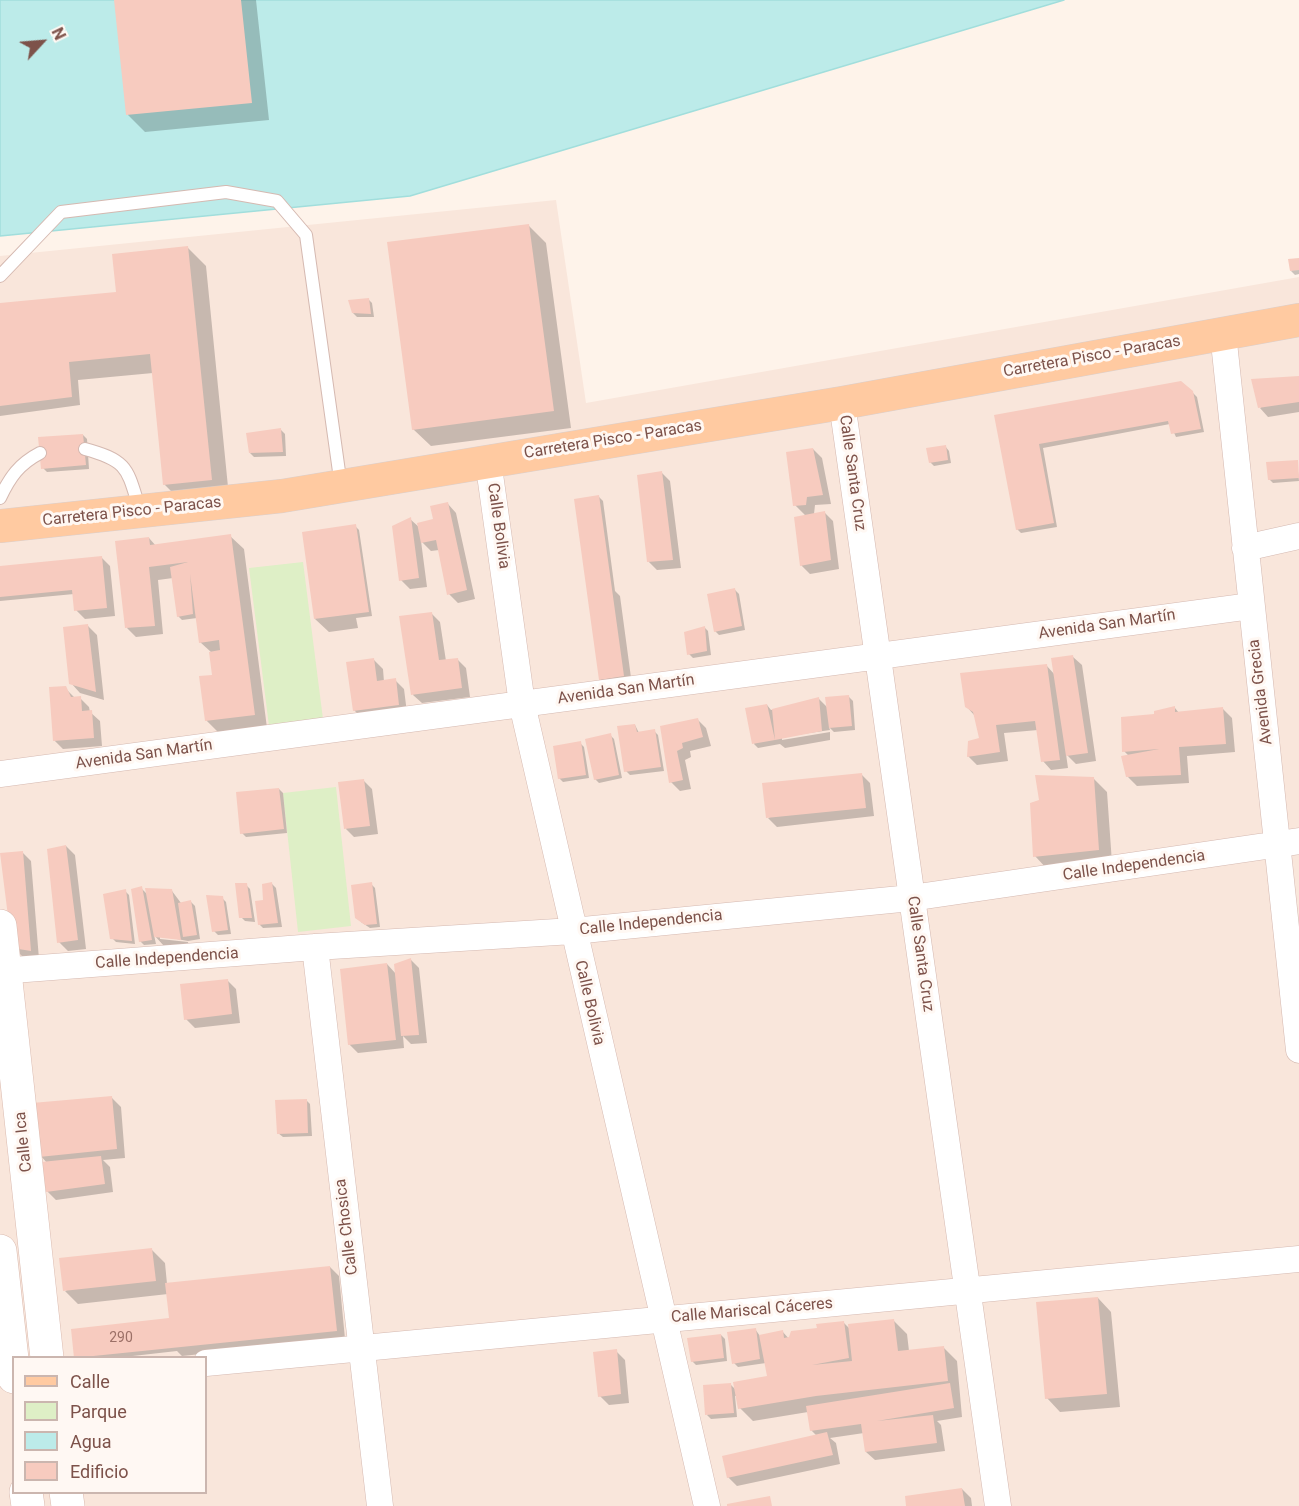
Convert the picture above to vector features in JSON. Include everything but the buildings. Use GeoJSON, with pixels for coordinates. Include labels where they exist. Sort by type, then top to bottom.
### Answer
{"type":"FeatureCollection","features":[{"type":"Feature","properties":{"kind":"main road","name":"Carretera Pisco - Paracas"},"geometry":{"type":"LineString","coordinates":[[0,526],[282,496],[842,403],[1299,320]]}},
{"type":"Feature","properties":{"kind":"street","name":"Avenida Grecia"},"geometry":{"type":"LineString","coordinates":[[1223,333],[1251,606],[1289,843],[1299,1050]]}},
{"type":"Feature","properties":{"kind":"street","name":"Calle Santa Cruz"},"geometry":{"type":"LineString","coordinates":[[842,403],[998,1506]]}},
{"type":"Feature","properties":{"kind":"street","name":"Calle Bolivia"},"geometry":{"type":"LineString","coordinates":[[488,460],[522,704],[662,1320],[707,1506]]}},
{"type":"Feature","properties":{"kind":"street"},"geometry":{"type":"LineString","coordinates":[[1245,548],[1299,536]]}},
{"type":"Feature","properties":{"kind":"street","name":"Avenida San Martín"},"geometry":{"type":"LineString","coordinates":[[0,774],[1251,606]]}},
{"type":"Feature","properties":{"kind":"street","name":"Calle Independencia"},"geometry":{"type":"LineString","coordinates":[[3,971],[315,947],[573,931],[912,898],[1289,843]]}},
{"type":"Feature","properties":{"kind":"street","name":"Calle Ica"},"geometry":{"type":"LineString","coordinates":[[0,926],[3,971],[47,1356]]}},
{"type":"Feature","properties":{"kind":"street","name":"Calle Chosica"},"geometry":{"type":"LineString","coordinates":[[315,947],[380,1506]]}},
{"type":"Feature","properties":{"kind":"street"},"geometry":{"type":"LineString","coordinates":[[0,1251],[12,1359]]}},
{"type":"Feature","properties":{"kind":"street","name":"Calle Mariscal Cáceres"},"geometry":{"type":"LineString","coordinates":[[207,1363],[1299,1259]]}},
{"type":"Feature","properties":{"kind":"lane"},"geometry":{"type":"LineString","coordinates":[[0,276],[61,212],[226,192],[277,201],[306,235],[341,486]]}},
{"type":"Feature","properties":{"kind":"lane"},"geometry":{"type":"LineString","coordinates":[[84,449],[108,455],[127,470],[140,511]]}},
{"type":"Feature","properties":{"kind":"lane"},"geometry":{"type":"LineString","coordinates":[[0,498],[12,474],[26,461],[40,453]]}},
{"type":"Feature","properties":{"kind":"shaded area"},"geometry":{"type":"Polygon","coordinates":[[[556,200],[586,403],[1299,277],[1299,1506],[0,1506],[0,256],[556,200]]]}},
{"type":"Feature","properties":{"kind":"green space"},"geometry":{"type":"Polygon","coordinates":[[[303,562],[323,719],[269,726],[249,568],[303,562]]]}},
{"type":"Feature","properties":{"kind":"green space"},"geometry":{"type":"Polygon","coordinates":[[[336,787],[351,926],[298,932],[283,793],[336,787]]]}},
{"type":"Feature","properties":{"kind":"water"},"geometry":{"type":"Polygon","coordinates":[[[0,0],[1064,0],[410,196],[0,236],[0,0]]]}}]}
